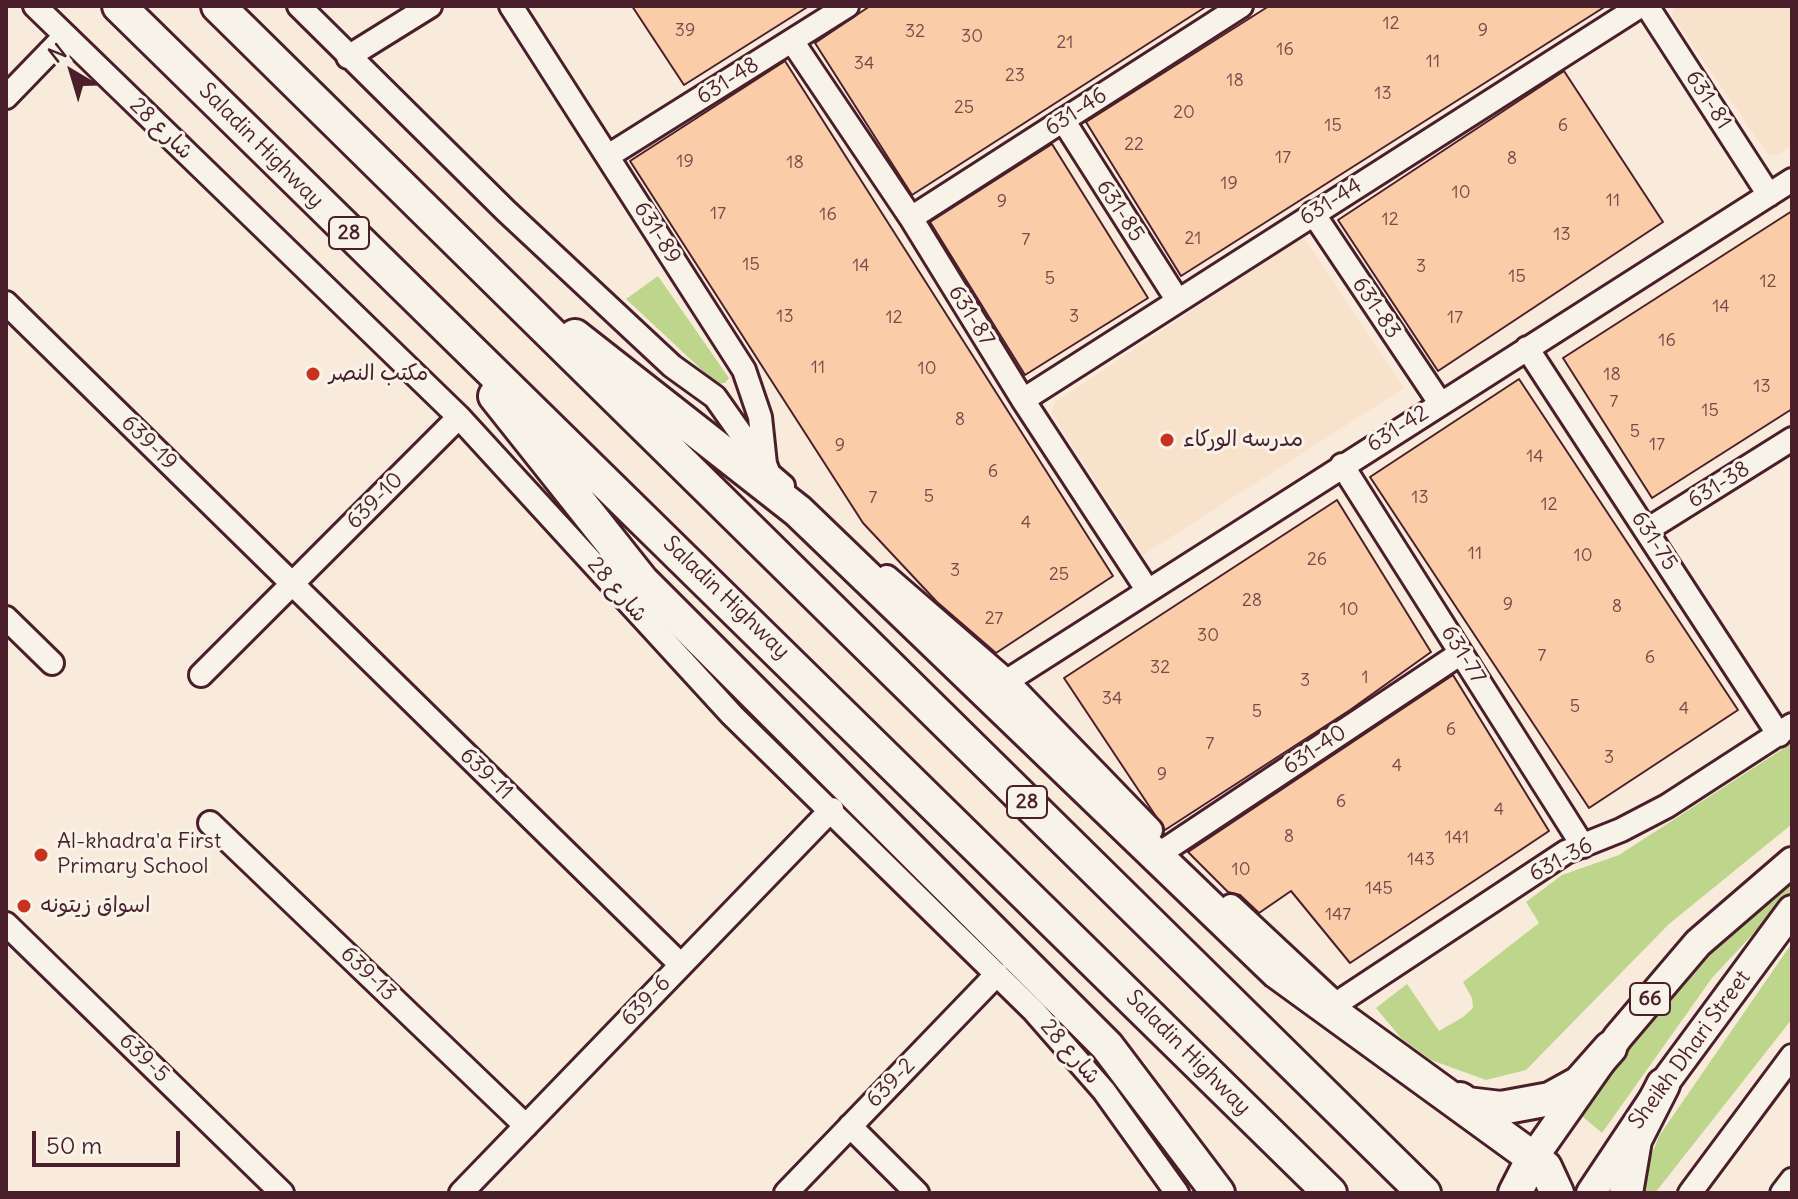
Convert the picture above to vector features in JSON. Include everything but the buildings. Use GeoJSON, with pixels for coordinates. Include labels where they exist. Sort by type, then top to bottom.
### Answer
{"type":"FeatureCollection","features":[{"type":"Feature","properties":{"kind":"highway","name":"Saladin Highway"},"geometry":{"type":"LineString","coordinates":[[119,6],[1065,929],[1330,1193]]}},
{"type":"Feature","properties":{"kind":"highway","name":"28"},"geometry":{"type":"LineString","coordinates":[[218,6],[1424,1193]]}},
{"type":"Feature","properties":{"kind":"highway"},"geometry":{"type":"LineString","coordinates":[[482,265],[798,511],[1277,972],[1428,1079],[1467,1104],[1517,1107],[1550,1099],[1579,1083],[1610,1048]]}},
{"type":"Feature","properties":{"kind":"highway"},"geometry":{"type":"LineString","coordinates":[[432,314],[569,493],[642,581],[1090,1027],[1218,1193]]}},
{"type":"Feature","properties":{"kind":"highway"},"geometry":{"type":"LineString","coordinates":[[1428,1079],[1545,1181],[1565,1193]]}},
{"type":"Feature","properties":{"kind":"highway"},"geometry":{"type":"LineString","coordinates":[[1626,1193],[1635,1140],[1663,1085]]}},
{"type":"Feature","properties":{"kind":"highway"},"geometry":{"type":"LineString","coordinates":[[1515,1193],[1545,1181]]}},
{"type":"Feature","properties":{"kind":"main road","name":"66"},"geometry":{"type":"LineString","coordinates":[[1545,1181],[1610,1048],[1698,943],[1792,862]]}},
{"type":"Feature","properties":{"kind":"main road","name":"Sheikh Dhari Street"},"geometry":{"type":"LineString","coordinates":[[1591,1193],[1663,1085],[1792,910]]}},
{"type":"Feature","properties":{"kind":"street","name":"شارع 28"},"geometry":{"type":"LineString","coordinates":[[35,6],[459,417],[685,665],[997,974],[1104,1091],[1177,1193]]}},
{"type":"Feature","properties":{"kind":"street"},"geometry":{"type":"LineString","coordinates":[[299,6],[348,57],[644,341],[715,397],[798,511]]}},
{"type":"Feature","properties":{"kind":"street"},"geometry":{"type":"LineString","coordinates":[[348,57],[430,6]]}},
{"type":"Feature","properties":{"kind":"street","name":"631-89"},"geometry":{"type":"LineString","coordinates":[[511,6],[744,370],[758,408],[761,450],[769,474]]}},
{"type":"Feature","properties":{"kind":"street","name":"631-48"},"geometry":{"type":"LineString","coordinates":[[608,156],[847,6]]}},
{"type":"Feature","properties":{"kind":"street","name":"631-46"},"geometry":{"type":"LineString","coordinates":[[911,218],[1241,6]]}},
{"type":"Feature","properties":{"kind":"street","name":"631-44"},"geometry":{"type":"LineString","coordinates":[[1023,400],[1640,6]]}},
{"type":"Feature","properties":{"kind":"street","name":"631-81"},"geometry":{"type":"LineString","coordinates":[[1647,6],[1769,195]]}},
{"type":"Feature","properties":{"kind":"street"},"geometry":{"type":"LineString","coordinates":[[6,97],[65,36]]}},
{"type":"Feature","properties":{"kind":"street","name":"631-87"},"geometry":{"type":"LineString","coordinates":[[792,41],[911,218],[1023,400],[1148,591]]}},
{"type":"Feature","properties":{"kind":"street","name":"631-85"},"geometry":{"type":"LineString","coordinates":[[1063,120],[1178,301]]}},
{"type":"Feature","properties":{"kind":"street","name":"631-42"},"geometry":{"type":"LineString","coordinates":[[1007,681],[1792,180]]}},
{"type":"Feature","properties":{"kind":"street","name":"631-83"},"geometry":{"type":"LineString","coordinates":[[1313,213],[1440,403]]}},
{"type":"Feature","properties":{"kind":"street","name":"639-19"},"geometry":{"type":"LineString","coordinates":[[6,303],[292,584]]}},
{"type":"Feature","properties":{"kind":"street","name":"631-75"},"geometry":{"type":"LineString","coordinates":[[1527,348],[1647,530],[1785,730]]}},
{"type":"Feature","properties":{"kind":"street","name":"639-10"},"geometry":{"type":"LineString","coordinates":[[201,675],[459,417]]}},
{"type":"Feature","properties":{"kind":"street","name":"631-38"},"geometry":{"type":"LineString","coordinates":[[1647,530],[1792,439]]}},
{"type":"Feature","properties":{"kind":"street","name":"631-77"},"geometry":{"type":"LineString","coordinates":[[1342,465],[1583,846]]}},
{"type":"Feature","properties":{"kind":"street"},"geometry":{"type":"LineString","coordinates":[[769,474],[1007,681],[1168,848]]}},
{"type":"Feature","properties":{"kind":"street","name":"639-11"},"geometry":{"type":"LineString","coordinates":[[292,584],[681,965]]}},
{"type":"Feature","properties":{"kind":"street"},"geometry":{"type":"LineString","coordinates":[[6,618],[52,663]]}},
{"type":"Feature","properties":{"kind":"street","name":"631-40"},"geometry":{"type":"LineString","coordinates":[[1168,848],[1461,653]]}},
{"type":"Feature","properties":{"kind":"street","name":"631-36"},"geometry":{"type":"LineString","coordinates":[[1168,848],[1336,1004],[1566,852],[1667,806],[1785,730]]}},
{"type":"Feature","properties":{"kind":"street","name":"639-6"},"geometry":{"type":"LineString","coordinates":[[461,1193],[832,809]]}},
{"type":"Feature","properties":{"kind":"street","name":"639-13"},"geometry":{"type":"LineString","coordinates":[[210,823],[526,1126]]}},
{"type":"Feature","properties":{"kind":"street","name":"639-5"},"geometry":{"type":"LineString","coordinates":[[6,924],[282,1193]]}},
{"type":"Feature","properties":{"kind":"street","name":"639-2"},"geometry":{"type":"LineString","coordinates":[[786,1193],[997,974]]}},
{"type":"Feature","properties":{"kind":"street"},"geometry":{"type":"LineString","coordinates":[[1690,1193],[1792,1056]]}},
{"type":"Feature","properties":{"kind":"street"},"geometry":{"type":"LineString","coordinates":[[850,1126],[917,1193]]}},
{"type":"Feature","properties":{"kind":"street"},"geometry":{"type":"LineString","coordinates":[[1782,1193],[1792,1180]]}},
{"type":"Feature","properties":{"kind":"shaded area"},"geometry":{"type":"Polygon","coordinates":[[[1675,6],[1792,6],[1792,145],[1777,155],[1768,155],[1672,15],[1675,6]]]}},
{"type":"Feature","properties":{"kind":"shaded area"},"geometry":{"type":"Polygon","coordinates":[[[1303,236],[1404,388],[1143,555],[1052,414],[1054,403],[1303,236]]]}},
{"type":"Feature","properties":{"kind":"green space"},"geometry":{"type":"Polygon","coordinates":[[[658,276],[729,378],[725,383],[717,384],[626,299],[658,276]]]}},
{"type":"Feature","properties":{"kind":"green space"},"geometry":{"type":"Polygon","coordinates":[[[1792,743],[1792,824],[1669,924],[1526,1070],[1486,1080],[1431,1060],[1401,1038],[1376,1008],[1407,984],[1439,1031],[1463,1017],[1473,1008],[1472,998],[1463,982],[1539,923],[1526,902],[1562,875],[1619,855],[1792,743]]]}},
{"type":"Feature","properties":{"kind":"green space"},"geometry":{"type":"Polygon","coordinates":[[[1792,878],[1792,892],[1712,978],[1602,1133],[1576,1111],[1606,1068],[1698,962],[1792,878]]]}},
{"type":"Feature","properties":{"kind":"green space"},"geometry":{"type":"Polygon","coordinates":[[[1792,943],[1792,1019],[1655,1193],[1642,1193],[1643,1176],[1659,1136],[1792,943]]]}},
{"type":"Feature","properties":{"kind":"place","name":"مكتب النصر"},"geometry":{"type":"Point","coordinates":[313,374]}},
{"type":"Feature","properties":{"kind":"place","name":"مدرسه الوركاء"},"geometry":{"type":"Point","coordinates":[1167,440]}},
{"type":"Feature","properties":{"kind":"place","name":"Al-khadra'a First Primary School"},"geometry":{"type":"Point","coordinates":[41,855]}},
{"type":"Feature","properties":{"kind":"place","name":"اسواق زيتونه"},"geometry":{"type":"Point","coordinates":[24,906]}}]}
